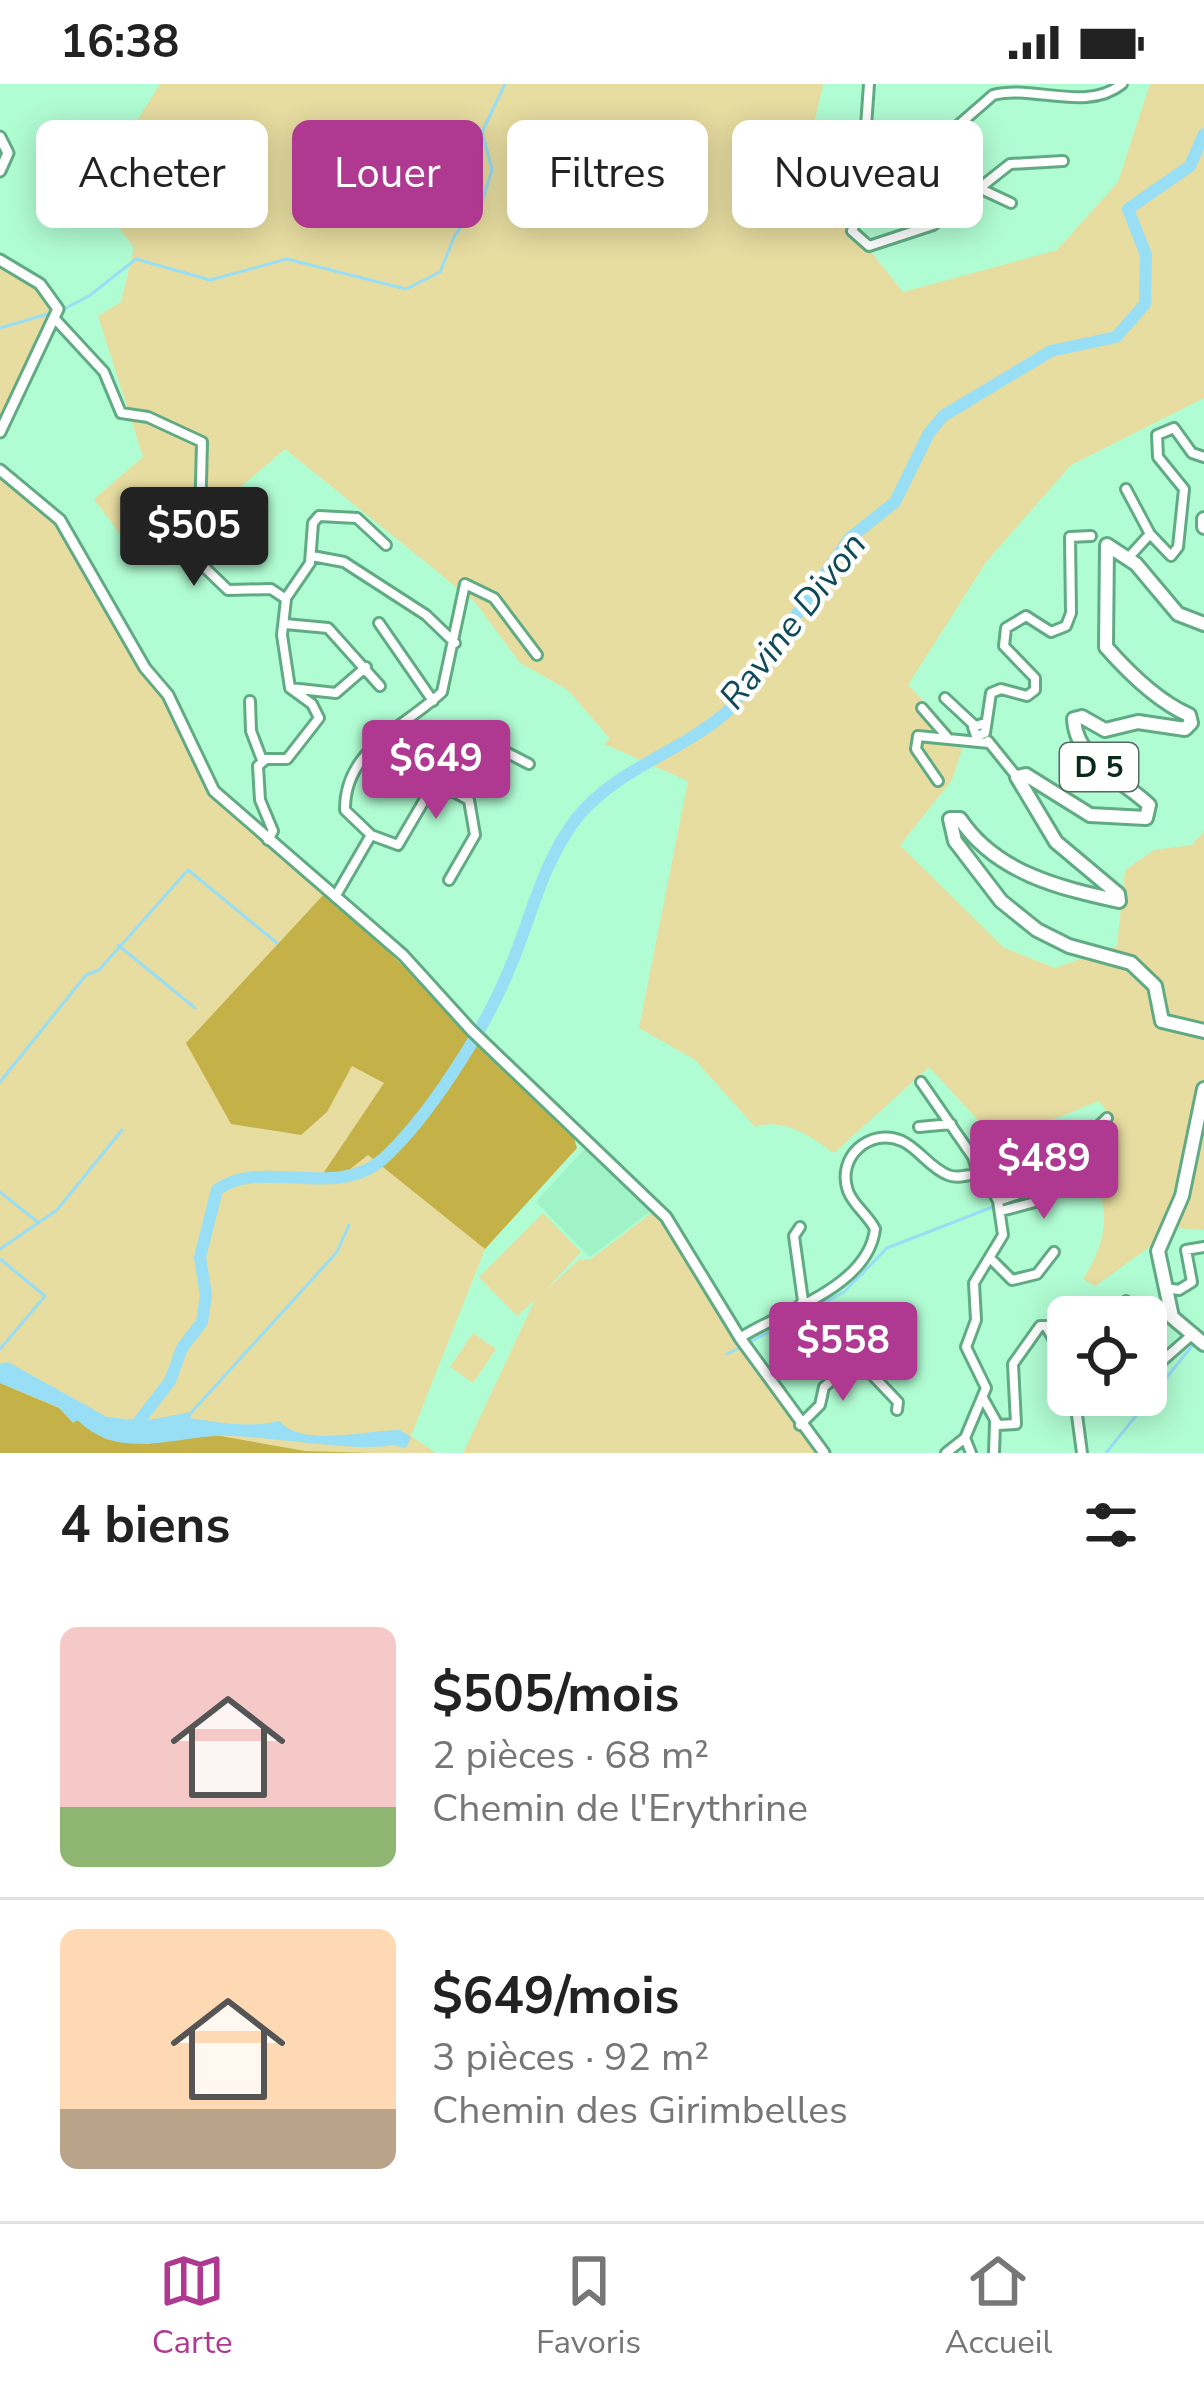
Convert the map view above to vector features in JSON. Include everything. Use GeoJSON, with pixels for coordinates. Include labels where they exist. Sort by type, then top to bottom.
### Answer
{"type":"FeatureCollection","features":[{"type":"Feature","properties":{"kind":"main road","name":"D 5"},"geometry":{"type":"LineString","coordinates":[[1129,557],[1115,546],[1105,548],[1106,647],[1141,676],[1156,700],[1189,716],[1191,723],[1185,729],[1138,722],[1105,730],[1078,716],[1073,723],[1100,767],[1147,803],[1150,814],[1090,815],[1026,775],[1017,777],[1056,842],[1110,887],[1119,901],[1033,879],[976,842],[960,819],[950,819],[951,834],[1018,917],[1069,946],[1131,963],[1156,986],[1162,1021],[1204,1030]]}},
{"type":"Feature","properties":{"kind":"main road"},"geometry":{"type":"LineString","coordinates":[[1129,557],[1169,606],[1204,624]]}},
{"type":"Feature","properties":{"kind":"main road"},"geometry":{"type":"LineString","coordinates":[[1199,1338],[1172,1317],[1159,1244],[1181,1196],[1204,1089]]}},
{"type":"Feature","properties":{"kind":"street"},"geometry":{"type":"LineString","coordinates":[[866,120],[868,84]]}},
{"type":"Feature","properties":{"kind":"street"},"geometry":{"type":"LineString","coordinates":[[968,120],[1002,91],[1100,94],[1122,84]]}},
{"type":"Feature","properties":{"kind":"street"},"geometry":{"type":"LineString","coordinates":[[0,137],[8,152],[0,171]]}},
{"type":"Feature","properties":{"kind":"street"},"geometry":{"type":"LineString","coordinates":[[983,187],[1010,164],[1063,160]]}},
{"type":"Feature","properties":{"kind":"street"},"geometry":{"type":"LineString","coordinates":[[983,190],[1011,203]]}},
{"type":"Feature","properties":{"kind":"street"},"geometry":{"type":"LineString","coordinates":[[853,228],[869,246],[924,228]]}},
{"type":"Feature","properties":{"kind":"street"},"geometry":{"type":"LineString","coordinates":[[0,260],[50,293],[58,309],[0,432]]}},
{"type":"Feature","properties":{"kind":"street"},"geometry":{"type":"LineString","coordinates":[[56,320],[104,372],[121,413],[148,417],[202,442],[197,557],[217,583],[228,590],[272,589],[286,599]]}},
{"type":"Feature","properties":{"kind":"street"},"geometry":{"type":"LineString","coordinates":[[1126,489],[1168,556],[1177,552],[1184,489],[1158,457],[1157,435],[1174,428],[1192,453],[1204,457]]}},
{"type":"Feature","properties":{"kind":"street"},"geometry":{"type":"LineString","coordinates":[[0,470],[60,520],[145,668],[168,695],[207,782],[403,955],[471,1030],[666,1217],[740,1338],[824,1453]]}},
{"type":"Feature","properties":{"kind":"street"},"geometry":{"type":"LineString","coordinates":[[262,760],[287,759],[319,718],[312,704],[290,688],[285,624],[286,599],[312,556],[313,523],[323,514],[368,523],[386,545]]}},
{"type":"Feature","properties":{"kind":"street"},"geometry":{"type":"LineString","coordinates":[[1129,557],[1150,534]]}},
{"type":"Feature","properties":{"kind":"street"},"geometry":{"type":"LineString","coordinates":[[982,732],[995,690],[1020,696],[1034,690],[1035,678],[1004,646],[1006,628],[1026,616],[1052,632],[1066,626],[1071,613],[1070,537],[1091,536]]}},
{"type":"Feature","properties":{"kind":"street"},"geometry":{"type":"LineString","coordinates":[[312,556],[351,566],[426,615],[455,643]]}},
{"type":"Feature","properties":{"kind":"street"},"geometry":{"type":"LineString","coordinates":[[499,734],[494,748],[481,756],[452,791],[425,800],[398,845],[371,835],[345,810],[347,790],[374,742],[442,692],[465,584],[494,598],[537,655]]}},
{"type":"Feature","properties":{"kind":"street"},"geometry":{"type":"LineString","coordinates":[[380,623],[433,701]]}},
{"type":"Feature","properties":{"kind":"street"},"geometry":{"type":"LineString","coordinates":[[285,624],[328,628],[380,686]]}},
{"type":"Feature","properties":{"kind":"street"},"geometry":{"type":"LineString","coordinates":[[290,688],[336,693],[366,667]]}},
{"type":"Feature","properties":{"kind":"street"},"geometry":{"type":"LineString","coordinates":[[945,698],[982,732],[1017,777]]}},
{"type":"Feature","properties":{"kind":"street"},"geometry":{"type":"LineString","coordinates":[[250,701],[251,731],[262,760],[260,800],[273,831],[268,840]]}},
{"type":"Feature","properties":{"kind":"street"},"geometry":{"type":"LineString","coordinates":[[922,708],[948,738]]}},
{"type":"Feature","properties":{"kind":"street"},"geometry":{"type":"LineString","coordinates":[[938,781],[916,749],[916,739],[982,732]]}},
{"type":"Feature","properties":{"kind":"street"},"geometry":{"type":"LineString","coordinates":[[461,745],[481,756]]}},
{"type":"Feature","properties":{"kind":"street"},"geometry":{"type":"LineString","coordinates":[[494,748],[529,764]]}},
{"type":"Feature","properties":{"kind":"street"},"geometry":{"type":"LineString","coordinates":[[449,880],[476,835],[469,800],[452,791]]}},
{"type":"Feature","properties":{"kind":"street"},"geometry":{"type":"LineString","coordinates":[[334,897],[371,835]]}},
{"type":"Feature","properties":{"kind":"street"},"geometry":{"type":"LineString","coordinates":[[921,1082],[978,1173],[990,1181],[999,1206],[1003,1235],[974,1283],[976,1319],[966,1347],[983,1378],[994,1422],[994,1453]]}},
{"type":"Feature","properties":{"kind":"street"},"geometry":{"type":"LineString","coordinates":[[999,1206],[1034,1189],[1107,1118]]}},
{"type":"Feature","properties":{"kind":"street"},"geometry":{"type":"LineString","coordinates":[[919,1126],[951,1124]]}},
{"type":"Feature","properties":{"kind":"street"},"geometry":{"type":"LineString","coordinates":[[740,1338],[836,1283],[874,1239],[870,1220],[847,1189],[848,1161],[855,1149],[878,1137],[893,1138],[949,1176],[978,1173]]}},
{"type":"Feature","properties":{"kind":"street"},"geometry":{"type":"LineString","coordinates":[[999,1206],[1035,1202],[1060,1183]]}},
{"type":"Feature","properties":{"kind":"street"},"geometry":{"type":"LineString","coordinates":[[799,1307],[803,1300],[794,1236],[800,1227]]}},
{"type":"Feature","properties":{"kind":"street"},"geometry":{"type":"LineString","coordinates":[[1164,1288],[1178,1291],[1192,1282],[1186,1250],[1204,1247]]}},
{"type":"Feature","properties":{"kind":"street"},"geometry":{"type":"LineString","coordinates":[[991,1259],[1012,1280],[1037,1274],[1054,1252]]}},
{"type":"Feature","properties":{"kind":"street"},"geometry":{"type":"LineString","coordinates":[[994,1422],[1006,1429],[1018,1420],[1011,1373],[1034,1329],[1047,1328]]}},
{"type":"Feature","properties":{"kind":"street"},"geometry":{"type":"LineString","coordinates":[[1167,1359],[1199,1338]]}},
{"type":"Feature","properties":{"kind":"street"},"geometry":{"type":"LineString","coordinates":[[800,1426],[820,1405],[824,1387],[857,1359],[898,1402],[897,1410]]}},
{"type":"Feature","properties":{"kind":"street"},"geometry":{"type":"LineString","coordinates":[[946,1453],[964,1438],[985,1400]]}},
{"type":"Feature","properties":{"kind":"street"},"geometry":{"type":"LineString","coordinates":[[1077,1416],[1082,1453]]}},
{"type":"Feature","properties":{"kind":"street"},"geometry":{"type":"LineString","coordinates":[[964,1438],[971,1453]]}},
{"type":"Feature","properties":{"kind":"shaded area"},"geometry":{"type":"Polygon","coordinates":[[[160,84],[823,84],[815,120],[732,120],[732,228],[852,228],[903,292],[1057,250],[1118,182],[1150,84],[1204,84],[1204,398],[1071,465],[986,562],[908,685],[964,743],[952,780],[900,845],[1004,948],[1055,968],[1117,946],[1125,870],[1154,850],[1192,845],[1204,831],[1204,1230],[1162,1227],[1155,1243],[1095,1286],[1083,1279],[1099,1248],[1104,1217],[1098,1187],[1080,1158],[1116,1125],[1099,1101],[1047,1122],[1010,1155],[929,1067],[834,1153],[786,1127],[755,1127],[695,1060],[639,1028],[688,781],[604,744],[610,739],[568,690],[520,663],[475,602],[285,449],[216,508],[162,566],[140,561],[94,499],[143,457],[98,316],[121,302],[134,248],[119,228],[268,228],[268,120],[138,120],[160,84]]]}},
{"type":"Feature","properties":{"kind":"shaded area"},"geometry":{"type":"Polygon","coordinates":[[[0,260],[40,284],[58,309],[0,432],[0,260]]]}},
{"type":"Feature","properties":{"kind":"shaded area"},"geometry":{"type":"Polygon","coordinates":[[[0,470],[49,508],[116,621],[168,695],[207,781],[403,955],[577,1148],[485,1249],[411,1436],[436,1453],[0,1453],[0,470]]]}},
{"type":"Feature","properties":{"kind":"shaded area"},"geometry":{"type":"Polygon","coordinates":[[[326,892],[571,1128],[577,1148],[485,1249],[368,1155],[349,1170],[318,1181],[384,1083],[352,1066],[327,1112],[301,1135],[231,1124],[186,1043],[326,892]]]}},
{"type":"Feature","properties":{"kind":"shaded area"},"geometry":{"type":"Polygon","coordinates":[[[588,1145],[653,1209],[590,1257],[536,1202],[588,1145]]]}},
{"type":"Feature","properties":{"kind":"shaded area"},"geometry":{"type":"Polygon","coordinates":[[[654,1211],[818,1453],[463,1453],[535,1300],[517,1316],[479,1277],[543,1213],[581,1252],[544,1292],[579,1260],[591,1259],[654,1211]]]}},
{"type":"Feature","properties":{"kind":"shaded area"},"geometry":{"type":"Polygon","coordinates":[[[473,1333],[496,1349],[473,1383],[450,1367],[473,1333]]]}},
{"type":"Feature","properties":{"kind":"shaded area"},"geometry":{"type":"Polygon","coordinates":[[[0,1383],[59,1408],[106,1439],[146,1444],[215,1435],[305,1451],[371,1453],[0,1453],[0,1383]]]}},
{"type":"Feature","properties":{"kind":"water"},"geometry":{"type":"Polygon","coordinates":[[[8,1362],[107,1417],[143,1421],[191,1412],[190,1418],[224,1423],[279,1421],[289,1429],[319,1436],[400,1430],[411,1437],[406,1448],[235,1436],[120,1442],[96,1434],[78,1420],[73,1423],[58,1407],[0,1383],[0,1364],[8,1362]]]}},
{"type":"Feature","properties":{"kind":"waterway"},"geometry":{"type":"LineString","coordinates":[[60,311],[89,296],[136,259],[210,280],[287,259],[406,289],[440,272],[455,235],[483,199],[492,170],[482,132],[505,84]]}},
{"type":"Feature","properties":{"kind":"waterway","name":"Ravine Divon"},"geometry":{"type":"LineString","coordinates":[[130,1433],[170,1381],[182,1348],[202,1322],[206,1295],[200,1257],[217,1190],[254,1177],[343,1177],[364,1171],[400,1142],[452,1074],[483,1023],[553,856],[576,819],[611,786],[693,737],[731,708],[850,538],[895,502],[929,433],[943,416],[1051,351],[1116,337],[1145,304],[1146,255],[1128,209],[1190,166],[1204,134]]}},
{"type":"Feature","properties":{"kind":"waterway"},"geometry":{"type":"LineString","coordinates":[[0,328],[51,313]]}},
{"type":"Feature","properties":{"kind":"waterway"},"geometry":{"type":"LineString","coordinates":[[0,1082],[86,975],[99,970],[188,870],[277,943]]}},
{"type":"Feature","properties":{"kind":"waterway"},"geometry":{"type":"LineString","coordinates":[[118,945],[195,1008]]}},
{"type":"Feature","properties":{"kind":"waterway"},"geometry":{"type":"LineString","coordinates":[[1085,1145],[1109,1123]]}},
{"type":"Feature","properties":{"kind":"waterway"},"geometry":{"type":"LineString","coordinates":[[0,1249],[57,1210],[122,1130]]}},
{"type":"Feature","properties":{"kind":"waterway"},"geometry":{"type":"LineString","coordinates":[[1003,1204],[1043,1188],[1074,1156]]}},
{"type":"Feature","properties":{"kind":"waterway"},"geometry":{"type":"LineString","coordinates":[[0,1192],[39,1223]]}},
{"type":"Feature","properties":{"kind":"waterway"},"geometry":{"type":"LineString","coordinates":[[750,1342],[844,1292],[887,1248],[995,1206]]}},
{"type":"Feature","properties":{"kind":"waterway"},"geometry":{"type":"LineString","coordinates":[[189,1415],[337,1252],[349,1225]]}},
{"type":"Feature","properties":{"kind":"waterway"},"geometry":{"type":"LineString","coordinates":[[0,1259],[45,1296],[0,1349]]}},
{"type":"Feature","properties":{"kind":"waterway"},"geometry":{"type":"LineString","coordinates":[[1106,1453],[1196,1341]]}},
{"type":"Feature","properties":{"kind":"waterway"},"geometry":{"type":"LineString","coordinates":[[727,1354],[741,1347]]}}]}
